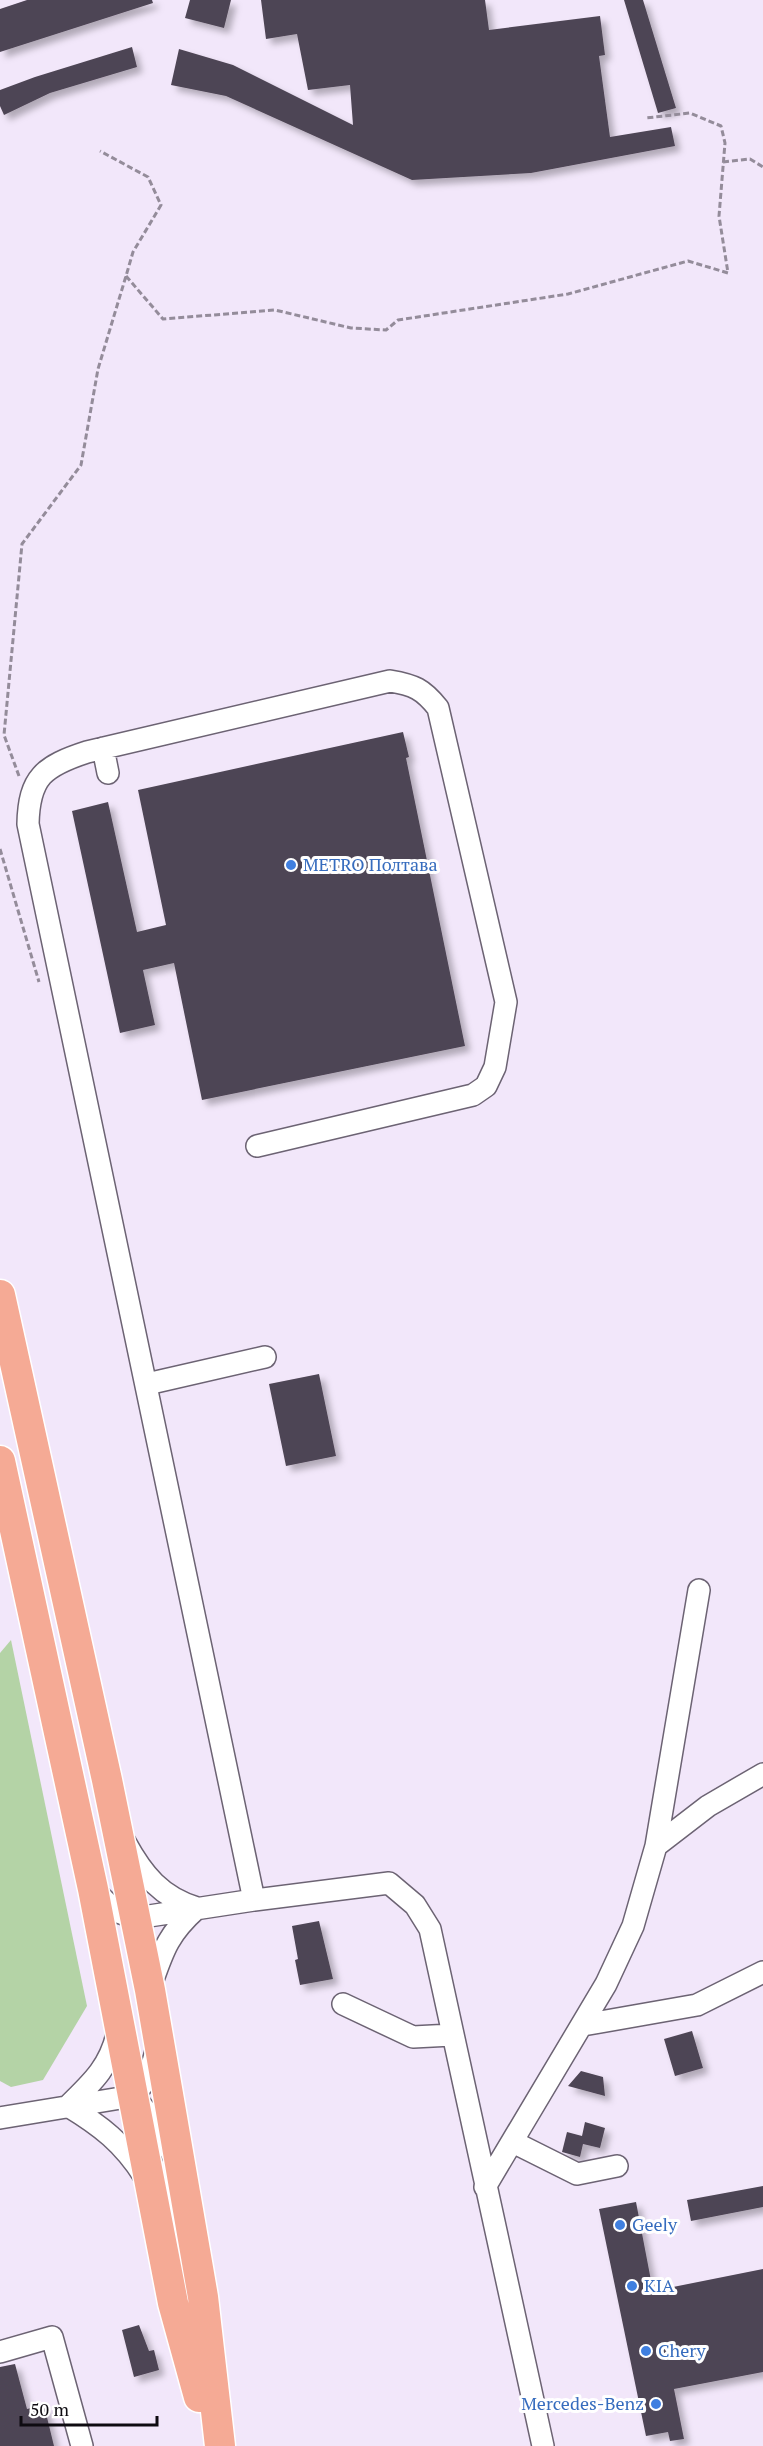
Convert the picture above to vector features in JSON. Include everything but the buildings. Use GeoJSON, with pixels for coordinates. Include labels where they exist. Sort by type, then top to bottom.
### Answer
{"type":"FeatureCollection","features":[{"type":"Feature","properties":{"kind":"highway"},"geometry":{"type":"LineString","coordinates":[[0,1295],[117,1826],[150,1990],[203,2297],[220,2446]]}},
{"type":"Feature","properties":{"kind":"highway"},"geometry":{"type":"LineString","coordinates":[[0,1461],[93,1889],[173,2303],[213,2446]]}},
{"type":"Feature","properties":{"kind":"street"},"geometry":{"type":"LineString","coordinates":[[254,1900],[28,824],[28,800],[36,782],[49,768],[65,759],[103,748],[390,681],[411,684],[427,694],[438,708],[506,1002],[491,1079],[486,1086],[473,1095],[257,1146]]}},
{"type":"Feature","properties":{"kind":"street"},"geometry":{"type":"LineString","coordinates":[[103,748],[108,773]]}},
{"type":"Feature","properties":{"kind":"street"},"geometry":{"type":"LineString","coordinates":[[147,1384],[265,1358]]}},
{"type":"Feature","properties":{"kind":"street"},"geometry":{"type":"LineString","coordinates":[[485,2187],[583,2025],[606,1984],[633,1926],[656,1846],[699,1590]]}},
{"type":"Feature","properties":{"kind":"street"},"geometry":{"type":"LineString","coordinates":[[656,1846],[708,1806],[763,1774]]}},
{"type":"Feature","properties":{"kind":"street"},"geometry":{"type":"LineString","coordinates":[[117,1826],[131,1853],[149,1878],[167,1896],[198,1908]]}},
{"type":"Feature","properties":{"kind":"street"},"geometry":{"type":"LineString","coordinates":[[93,1889],[115,1911],[136,1918],[389,1883],[415,1905],[430,1929],[543,2446]]}},
{"type":"Feature","properties":{"kind":"street"},"geometry":{"type":"LineString","coordinates":[[150,1990],[166,1943],[178,1925],[198,1908]]}},
{"type":"Feature","properties":{"kind":"street"},"geometry":{"type":"LineString","coordinates":[[107,1963],[116,1939],[136,1918]]}},
{"type":"Feature","properties":{"kind":"street"},"geometry":{"type":"LineString","coordinates":[[583,2025],[697,2005],[763,1972]]}},
{"type":"Feature","properties":{"kind":"street"},"geometry":{"type":"LineString","coordinates":[[343,2004],[413,2037],[452,2035]]}},
{"type":"Feature","properties":{"kind":"street"},"geometry":{"type":"LineString","coordinates":[[68,2106],[93,2082],[106,2065],[115,2048],[119,2026]]}},
{"type":"Feature","properties":{"kind":"street"},"geometry":{"type":"LineString","coordinates":[[0,2118],[133,2096],[149,2073],[158,2039]]}},
{"type":"Feature","properties":{"kind":"street"},"geometry":{"type":"LineString","coordinates":[[133,2096],[151,2117],[179,2168]]}},
{"type":"Feature","properties":{"kind":"street"},"geometry":{"type":"LineString","coordinates":[[68,2106],[118,2140],[150,2185]]}},
{"type":"Feature","properties":{"kind":"street"},"geometry":{"type":"LineString","coordinates":[[513,2142],[577,2174],[617,2166]]}},
{"type":"Feature","properties":{"kind":"street"},"geometry":{"type":"LineString","coordinates":[[0,2352],[52,2337],[82,2446]]}},
{"type":"Feature","properties":{"kind":"path"},"geometry":{"type":"LineString","coordinates":[[126,276],[163,319],[276,310],[351,328],[386,330],[398,320],[568,294],[688,261],[728,273],[719,216],[725,142],[721,126],[690,113],[646,118]]}},
{"type":"Feature","properties":{"kind":"path"},"geometry":{"type":"LineString","coordinates":[[28,800],[4,735],[22,544],[81,465],[98,369],[126,276],[134,252],[161,205],[148,177],[100,151]]}},
{"type":"Feature","properties":{"kind":"path"},"geometry":{"type":"LineString","coordinates":[[723,162],[750,159],[763,167]]}},
{"type":"Feature","properties":{"kind":"green space"},"geometry":{"type":"Polygon","coordinates":[[[11,1640],[87,2006],[43,2080],[11,2087],[0,2081],[0,1653],[11,1640]]]}},
{"type":"Feature","properties":{"kind":"place","name":"METRO Полтава"},"geometry":{"type":"Point","coordinates":[291,865]}},
{"type":"Feature","properties":{"kind":"place","name":"Geely"},"geometry":{"type":"Point","coordinates":[620,2225]}},
{"type":"Feature","properties":{"kind":"place","name":"KIA"},"geometry":{"type":"Point","coordinates":[632,2286]}},
{"type":"Feature","properties":{"kind":"place","name":"Chery"},"geometry":{"type":"Point","coordinates":[646,2351]}},
{"type":"Feature","properties":{"kind":"place","name":"Mercedes-Benz"},"geometry":{"type":"Point","coordinates":[656,2404]}}]}
